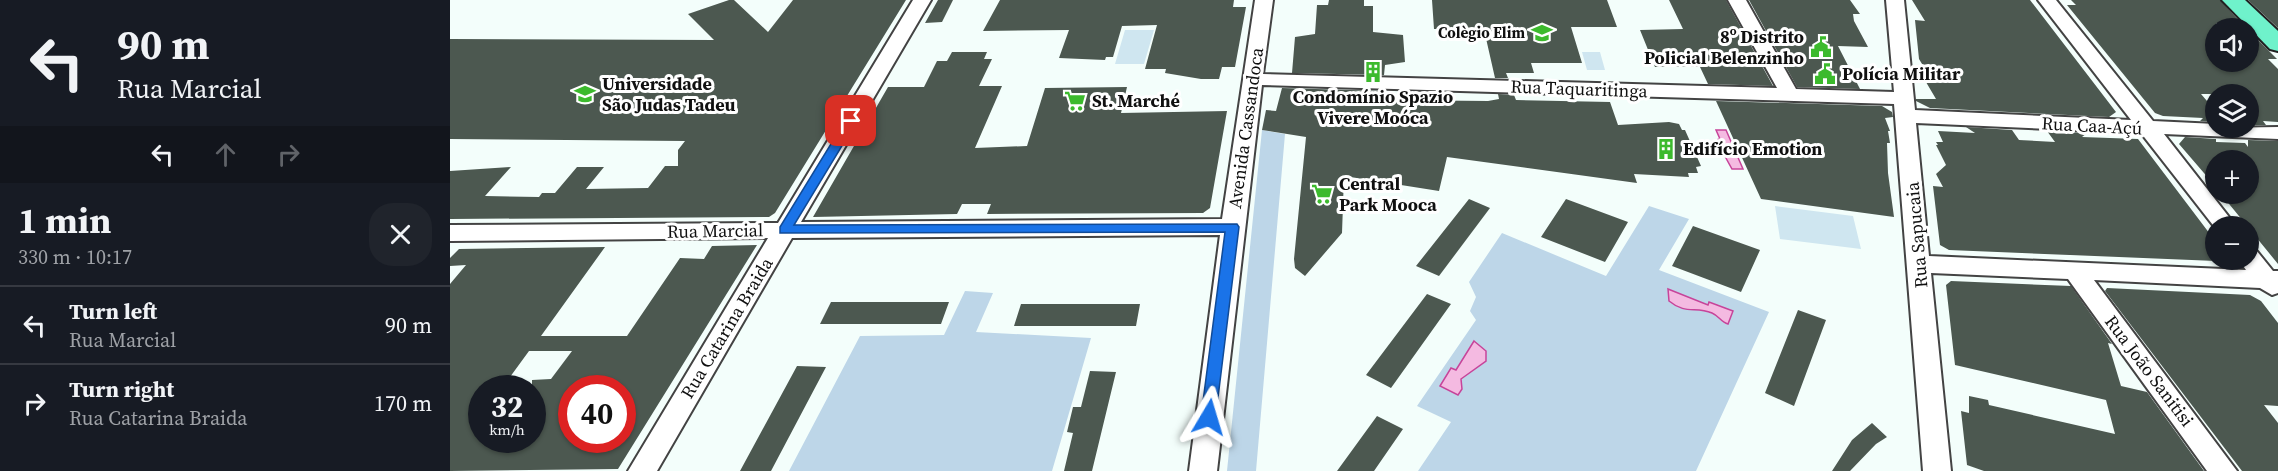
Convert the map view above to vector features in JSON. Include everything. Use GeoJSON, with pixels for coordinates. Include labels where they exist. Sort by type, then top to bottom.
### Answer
{"type":"FeatureCollection","features":[{"type":"Feature","properties":{"kind":"main road"},"geometry":{"type":"LineString","coordinates":[[2233,0],[2278,44]]}},
{"type":"Feature","properties":{"kind":"street","name":"Rua Catarina Braida"},"geometry":{"type":"LineString","coordinates":[[642,471],[922,0]]}},
{"type":"Feature","properties":{"kind":"street","name":"Avenida Cassandoca"},"geometry":{"type":"LineString","coordinates":[[1203,471],[1232,227],[1264,0]]}},
{"type":"Feature","properties":{"kind":"street"},"geometry":{"type":"LineString","coordinates":[[1737,0],[1790,95]]}},
{"type":"Feature","properties":{"kind":"street","name":"Rua Sapucaia"},"geometry":{"type":"LineString","coordinates":[[1895,0],[1937,471]]}},
{"type":"Feature","properties":{"kind":"street"},"geometry":{"type":"LineString","coordinates":[[2047,0],[2217,216]]}},
{"type":"Feature","properties":{"kind":"street","name":"Rua Taquaritinga"},"geometry":{"type":"LineString","coordinates":[[1254,79],[1790,95],[1905,107]]}},
{"type":"Feature","properties":{"kind":"street","name":"Rua Caa-Açú"},"geometry":{"type":"LineString","coordinates":[[1905,107],[2148,129],[2278,133]]}},
{"type":"Feature","properties":{"kind":"street","name":"Rua Marcial"},"geometry":{"type":"LineString","coordinates":[[450,233],[1232,227]]}},
{"type":"Feature","properties":{"kind":"street"},"geometry":{"type":"LineString","coordinates":[[1920,264],[2274,284]]}},
{"type":"Feature","properties":{"kind":"street"},"geometry":{"type":"LineString","coordinates":[[2259,268],[2274,284]]}},
{"type":"Feature","properties":{"kind":"street","name":"Rua João Sanitisi"},"geometry":{"type":"LineString","coordinates":[[2075,272],[2223,471]]}},
{"type":"Feature","properties":{"kind":"shaded area"},"geometry":{"type":"Polygon","coordinates":[[[1125,30],[1154,30],[1144,64],[1115,64],[1125,30]]]}},
{"type":"Feature","properties":{"kind":"shaded area"},"geometry":{"type":"Polygon","coordinates":[[[1582,52],[1600,52],[1605,70],[1587,70],[1582,52]]]}},
{"type":"Feature","properties":{"kind":"shaded area"},"geometry":{"type":"Polygon","coordinates":[[[1262,130],[1285,134],[1256,471],[1227,471],[1262,130]]]}},
{"type":"Feature","properties":{"kind":"shaded area"},"geometry":{"type":"Polygon","coordinates":[[[1716,130],[1726,130],[1743,169],[1732,169],[1716,140],[1720,139],[1716,130]]]}},
{"type":"Feature","properties":{"kind":"shaded area"},"geometry":{"type":"Polygon","coordinates":[[[1649,206],[1689,219],[1659,270],[1769,312],[1696,471],[1418,471],[1451,422],[1417,406],[1476,320],[1470,311],[1476,297],[1469,282],[1502,233],[1606,276],[1649,206]]]}},
{"type":"Feature","properties":{"kind":"shaded area"},"geometry":{"type":"Polygon","coordinates":[[[1775,206],[1853,216],[1861,249],[1780,239],[1775,206]]]}},
{"type":"Feature","properties":{"kind":"shaded area"},"geometry":{"type":"Polygon","coordinates":[[[1668,289],[1708,305],[1709,302],[1733,311],[1728,324],[1712,313],[1680,308],[1669,301],[1668,289]]]}},
{"type":"Feature","properties":{"kind":"shaded area"},"geometry":{"type":"Polygon","coordinates":[[[965,291],[993,293],[976,332],[1091,338],[1052,471],[789,471],[860,336],[944,335],[965,291]]]}},
{"type":"Feature","properties":{"kind":"shaded area"},"geometry":{"type":"Polygon","coordinates":[[[1474,341],[1486,351],[1486,361],[1461,379],[1462,389],[1458,395],[1440,386],[1451,368],[1456,370],[1474,341]]]}},
{"type":"Feature","properties":{"kind":"building"},"geometry":{"type":"Polygon","coordinates":[[[734,0],[768,32],[793,0],[906,0],[775,213],[769,217],[450,219],[450,171],[511,167],[485,196],[539,197],[542,193],[555,193],[577,167],[604,167],[586,189],[648,188],[665,166],[678,166],[678,150],[685,141],[450,139],[450,39],[714,40],[688,14],[734,0]]]}},
{"type":"Feature","properties":{"kind":"building"},"geometry":{"type":"Polygon","coordinates":[[[938,0],[953,0],[942,22],[925,23],[938,0]]]}},
{"type":"Feature","properties":{"kind":"building"},"geometry":{"type":"Polygon","coordinates":[[[1000,0],[1234,0],[1233,7],[1246,7],[1235,67],[1222,67],[1219,79],[1201,79],[1165,73],[1166,69],[1145,69],[1157,25],[1122,26],[1113,57],[1106,57],[1105,60],[1059,58],[1069,30],[983,31],[1000,0]]]}},
{"type":"Feature","properties":{"kind":"building"},"geometry":{"type":"Polygon","coordinates":[[[1329,0],[1364,0],[1364,6],[1373,6],[1373,32],[1403,35],[1405,62],[1385,65],[1384,75],[1292,73],[1295,37],[1315,34],[1317,5],[1328,5],[1329,0]]]}},
{"type":"Feature","properties":{"kind":"building"},"geometry":{"type":"Polygon","coordinates":[[[1432,0],[1607,0],[1617,27],[1571,27],[1582,63],[1531,63],[1534,73],[1506,73],[1508,78],[1495,78],[1485,34],[1438,34],[1438,29],[1434,29],[1432,0]]]}},
{"type":"Feature","properties":{"kind":"building"},"geometry":{"type":"Polygon","coordinates":[[[1669,0],[1726,0],[1773,86],[1708,84],[1700,67],[1655,67],[1640,30],[1683,29],[1669,0]]]}},
{"type":"Feature","properties":{"kind":"building"},"geometry":{"type":"Polygon","coordinates":[[[1749,0],[1850,0],[1860,14],[1853,14],[1854,21],[1868,47],[1838,46],[1860,89],[1797,87],[1749,0]]]}},
{"type":"Feature","properties":{"kind":"building"},"geometry":{"type":"Polygon","coordinates":[[[1912,0],[2030,0],[2116,112],[2109,117],[1930,108],[1916,101],[1916,99],[1936,99],[1923,77],[1930,77],[1919,59],[1915,20],[1925,21],[1912,0]]]}},
{"type":"Feature","properties":{"kind":"building"},"geometry":{"type":"Polygon","coordinates":[[[2071,0],[2220,0],[2236,18],[2205,18],[2205,72],[2259,72],[2259,41],[2277,59],[2268,59],[2278,69],[2278,122],[2263,121],[2266,125],[2259,125],[2259,84],[2205,84],[2205,94],[2201,94],[2205,99],[2205,121],[2200,121],[2203,118],[2163,116],[2155,113],[2067,5],[2076,5],[2071,0]]]}},
{"type":"Feature","properties":{"kind":"building"},"geometry":{"type":"Polygon","coordinates":[[[2248,0],[2278,0],[2278,28],[2248,0]]]}},
{"type":"Feature","properties":{"kind":"building"},"geometry":{"type":"Polygon","coordinates":[[[952,52],[987,52],[984,59],[992,59],[979,86],[1002,86],[975,148],[1027,146],[1045,88],[1127,87],[1121,113],[1227,111],[1210,208],[1203,213],[987,214],[991,204],[962,204],[957,214],[813,217],[888,87],[924,87],[937,61],[947,61],[952,52]]]}},
{"type":"Feature","properties":{"kind":"building"},"geometry":{"type":"Polygon","coordinates":[[[1282,88],[1383,91],[1382,100],[1488,101],[1499,99],[1498,94],[1514,95],[1516,100],[1610,102],[1618,125],[1669,122],[1679,124],[1682,130],[1685,130],[1701,166],[1696,167],[1698,173],[1688,173],[1689,177],[1634,174],[1637,183],[1447,157],[1439,191],[1344,176],[1342,233],[1305,276],[1295,268],[1294,259],[1306,137],[1262,130],[1266,110],[1276,111],[1282,88]]]}},
{"type":"Feature","properties":{"kind":"building"},"geometry":{"type":"Polygon","coordinates":[[[1716,101],[1882,106],[1892,112],[1893,117],[1885,118],[1890,131],[1888,131],[1890,143],[1887,143],[1888,173],[1894,217],[1761,199],[1716,101]]]}},
{"type":"Feature","properties":{"kind":"building"},"geometry":{"type":"Polygon","coordinates":[[[1966,127],[2012,130],[2019,140],[2055,142],[2047,131],[2087,133],[2082,137],[2138,139],[2205,227],[2205,261],[1949,250],[1940,245],[1933,186],[1943,187],[1936,174],[1946,165],[1936,145],[1938,145],[1936,142],[1943,142],[1938,131],[1975,133],[1966,127]]]}},
{"type":"Feature","properties":{"kind":"building"},"geometry":{"type":"Polygon","coordinates":[[[2185,137],[2216,139],[2216,142],[2245,143],[2248,147],[2248,140],[2278,141],[2278,264],[2259,241],[2259,216],[2239,216],[2229,204],[2259,204],[2259,150],[2205,150],[2205,174],[2179,144],[2185,137]]]}},
{"type":"Feature","properties":{"kind":"building"},"geometry":{"type":"Polygon","coordinates":[[[1469,199],[1490,208],[1439,276],[1416,266],[1469,199]]]}},
{"type":"Feature","properties":{"kind":"building"},"geometry":{"type":"Polygon","coordinates":[[[1566,199],[1628,222],[1605,262],[1541,237],[1566,199]]]}},
{"type":"Feature","properties":{"kind":"building"},"geometry":{"type":"Polygon","coordinates":[[[1693,226],[1760,250],[1741,292],[1672,266],[1693,226]]]}},
{"type":"Feature","properties":{"kind":"building"},"geometry":{"type":"Polygon","coordinates":[[[757,245],[636,440],[636,375],[558,375],[558,453],[628,453],[618,469],[450,471],[450,284],[466,265],[450,266],[450,258],[459,249],[605,247],[541,336],[627,336],[680,258],[704,259],[712,246],[757,245]]]}},
{"type":"Feature","properties":{"kind":"building"},"geometry":{"type":"Polygon","coordinates":[[[1951,281],[2071,286],[2112,344],[2108,343],[2121,386],[2147,392],[2204,471],[1984,471],[1967,465],[1961,411],[1969,413],[1969,396],[1988,400],[1989,405],[2115,434],[2106,400],[1955,365],[1946,285],[1951,281]]]}},
{"type":"Feature","properties":{"kind":"building"},"geometry":{"type":"Polygon","coordinates":[[[2107,288],[2250,295],[2261,301],[2278,323],[2278,406],[2264,405],[2278,423],[2278,471],[2242,471],[2105,291],[2107,288]]]}},
{"type":"Feature","properties":{"kind":"building"},"geometry":{"type":"Polygon","coordinates":[[[1427,294],[1451,304],[1391,388],[1366,375],[1427,294]]]}},
{"type":"Feature","properties":{"kind":"building"},"geometry":{"type":"Polygon","coordinates":[[[831,302],[949,302],[941,324],[820,324],[831,302]]]}},
{"type":"Feature","properties":{"kind":"building"},"geometry":{"type":"Polygon","coordinates":[[[1021,304],[1140,304],[1136,326],[1014,326],[1021,304]]]}},
{"type":"Feature","properties":{"kind":"building"},"geometry":{"type":"Polygon","coordinates":[[[1798,310],[1826,320],[1794,406],[1765,393],[1798,310]]]}},
{"type":"Feature","properties":{"kind":"building"},"geometry":{"type":"Polygon","coordinates":[[[797,366],[826,367],[771,471],[740,471],[797,366]]]}},
{"type":"Feature","properties":{"kind":"building"},"geometry":{"type":"Polygon","coordinates":[[[1090,371],[1116,372],[1092,471],[1064,471],[1073,433],[1067,432],[1073,407],[1081,407],[1090,371]]]}},
{"type":"Feature","properties":{"kind":"building"},"geometry":{"type":"Polygon","coordinates":[[[1377,416],[1403,429],[1374,471],[1337,471],[1377,416]]]}},
{"type":"Feature","properties":{"kind":"building"},"geometry":{"type":"Polygon","coordinates":[[[1872,423],[1887,437],[1876,444],[1850,471],[1832,471],[1852,440],[1872,423]]]}},
{"type":"Feature","properties":{"kind":"place","name":"Colègio Elim"},"geometry":{"type":"Point","coordinates":[1542,33]}},
{"type":"Feature","properties":{"kind":"place","name":"8º Distrito Policial Belenzinho"},"geometry":{"type":"Point","coordinates":[1821,47]}},
{"type":"Feature","properties":{"kind":"place","name":"Condomínio Spazio Vivere Moóca"},"geometry":{"type":"Point","coordinates":[1373,72]}},
{"type":"Feature","properties":{"kind":"place","name":"Polícia Militar"},"geometry":{"type":"Point","coordinates":[1825,74]}},
{"type":"Feature","properties":{"kind":"place","name":"Universidade São Judas Tadeu"},"geometry":{"type":"Point","coordinates":[585,94]}},
{"type":"Feature","properties":{"kind":"place","name":"St. Marché"},"geometry":{"type":"Point","coordinates":[1075,101]}},
{"type":"Feature","properties":{"kind":"place","name":"Edifício Emotion"},"geometry":{"type":"Point","coordinates":[1666,149]}},
{"type":"Feature","properties":{"kind":"place","name":"Central Park Mooca"},"geometry":{"type":"Point","coordinates":[1322,194]}},
{"type":"Feature","properties":{"kind":"route"},"geometry":{"type":"LineString","coordinates":[[851,121],[785,230],[1232,227],[1209,417]]}}]}
